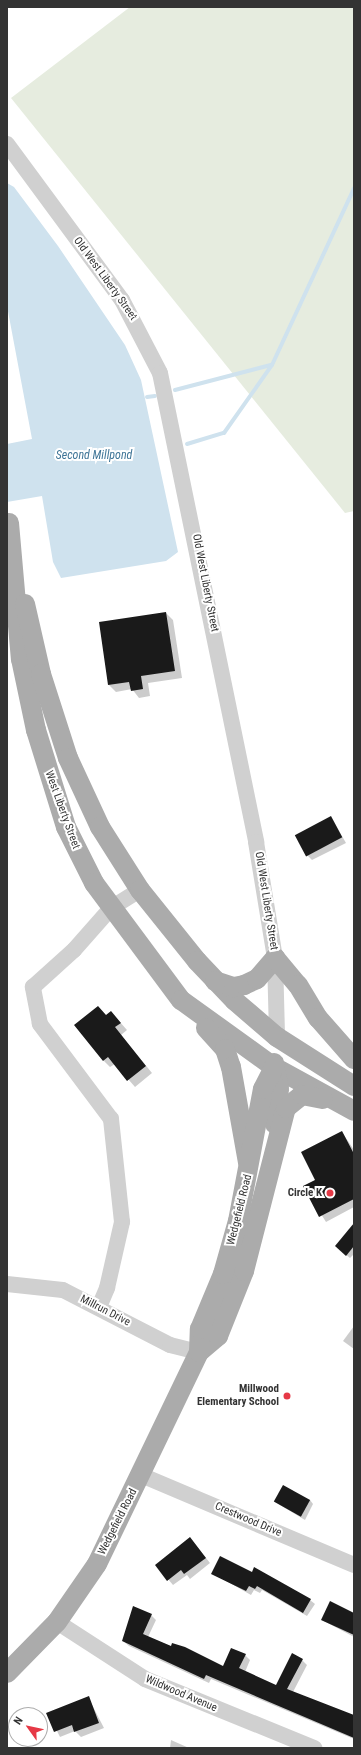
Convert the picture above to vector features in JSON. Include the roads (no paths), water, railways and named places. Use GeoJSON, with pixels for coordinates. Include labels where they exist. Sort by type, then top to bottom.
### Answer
{"type":"FeatureCollection","features":[{"type":"Feature","properties":{"kind":"main road","name":"West Liberty Street"},"geometry":{"type":"LineString","coordinates":[[8,518],[41,674],[60,737],[100,827],[140,890],[215,981],[276,1037],[354,1086]]}},
{"type":"Feature","properties":{"kind":"main road","name":"West Liberty Street"},"geometry":{"type":"LineString","coordinates":[[8,518],[18,644],[36,730],[73,846],[110,908],[181,1000],[274,1067],[346,1108]]}},
{"type":"Feature","properties":{"kind":"main road"},"geometry":{"type":"LineString","coordinates":[[215,981],[234,987],[244,985],[257,979],[275,958],[298,985],[318,1018],[354,1059]]}},
{"type":"Feature","properties":{"kind":"main road"},"geometry":{"type":"LineString","coordinates":[[181,1000],[225,1049],[236,1086],[244,1150],[250,1169]]}},
{"type":"Feature","properties":{"kind":"main road","name":"Old West Liberty Street"},"geometry":{"type":"LineString","coordinates":[[274,1067],[276,1037]]}},
{"type":"Feature","properties":{"kind":"main road"},"geometry":{"type":"LineString","coordinates":[[273,1150],[279,1089],[274,1067]]}},
{"type":"Feature","properties":{"kind":"main road","name":"Wedgefield Road"},"geometry":{"type":"LineString","coordinates":[[7,1673],[57,1622],[97,1564],[199,1352],[200,1329],[223,1274],[250,1169],[263,1090],[274,1067]]}},
{"type":"Feature","properties":{"kind":"main road"},"geometry":{"type":"LineString","coordinates":[[273,1150],[286,1108],[293,1100],[310,1094],[346,1108]]}},
{"type":"Feature","properties":{"kind":"main road","name":"Wedgefield Road"},"geometry":{"type":"LineString","coordinates":[[199,1352],[218,1336],[244,1271],[257,1231],[273,1150]]}},
{"type":"Feature","properties":{"kind":"street","name":"Old West Liberty Street"},"geometry":{"type":"LineString","coordinates":[[7,144],[122,300],[160,372],[230,704],[275,958],[276,1037]]}},
{"type":"Feature","properties":{"kind":"street"},"geometry":{"type":"LineString","coordinates":[[99,1307],[107,1288],[122,1222],[111,1119],[40,1024],[34,987],[74,950],[110,908],[140,890]]}},
{"type":"Feature","properties":{"kind":"street","name":"Millrun Drive"},"geometry":{"type":"LineString","coordinates":[[7,1284],[50,1286],[99,1307],[170,1346],[199,1352]]}},
{"type":"Feature","properties":{"kind":"street","name":"Crestwood Drive"},"geometry":{"type":"LineString","coordinates":[[141,1475],[354,1565]]}},
{"type":"Feature","properties":{"kind":"street","name":"Wildwood Avenue"},"geometry":{"type":"LineString","coordinates":[[57,1622],[145,1679],[314,1748]]}},
{"type":"Feature","properties":{"kind":"water","name":"Second Millpond"},"geometry":{"type":"Polygon","coordinates":[[[7,183],[14,187],[58,246],[125,345],[141,380],[178,552],[166,561],[61,578],[53,562],[42,496],[7,502],[7,444],[32,439],[7,306],[7,183]]]}},
{"type":"Feature","properties":{"kind":"waterway"},"geometry":{"type":"LineString","coordinates":[[187,444],[224,433],[272,365],[354,188]]}},
{"type":"Feature","properties":{"kind":"waterway"},"geometry":{"type":"LineString","coordinates":[[175,390],[271,365]]}},
{"type":"Feature","properties":{"kind":"waterway"},"geometry":{"type":"LineString","coordinates":[[147,397],[155,396]]}},
{"type":"Feature","properties":{"kind":"place","name":"Circle K"},"geometry":{"type":"Point","coordinates":[330,1193]}},
{"type":"Feature","properties":{"kind":"place","name":"Millwood Elementary School"},"geometry":{"type":"Point","coordinates":[287,1396]}}]}
